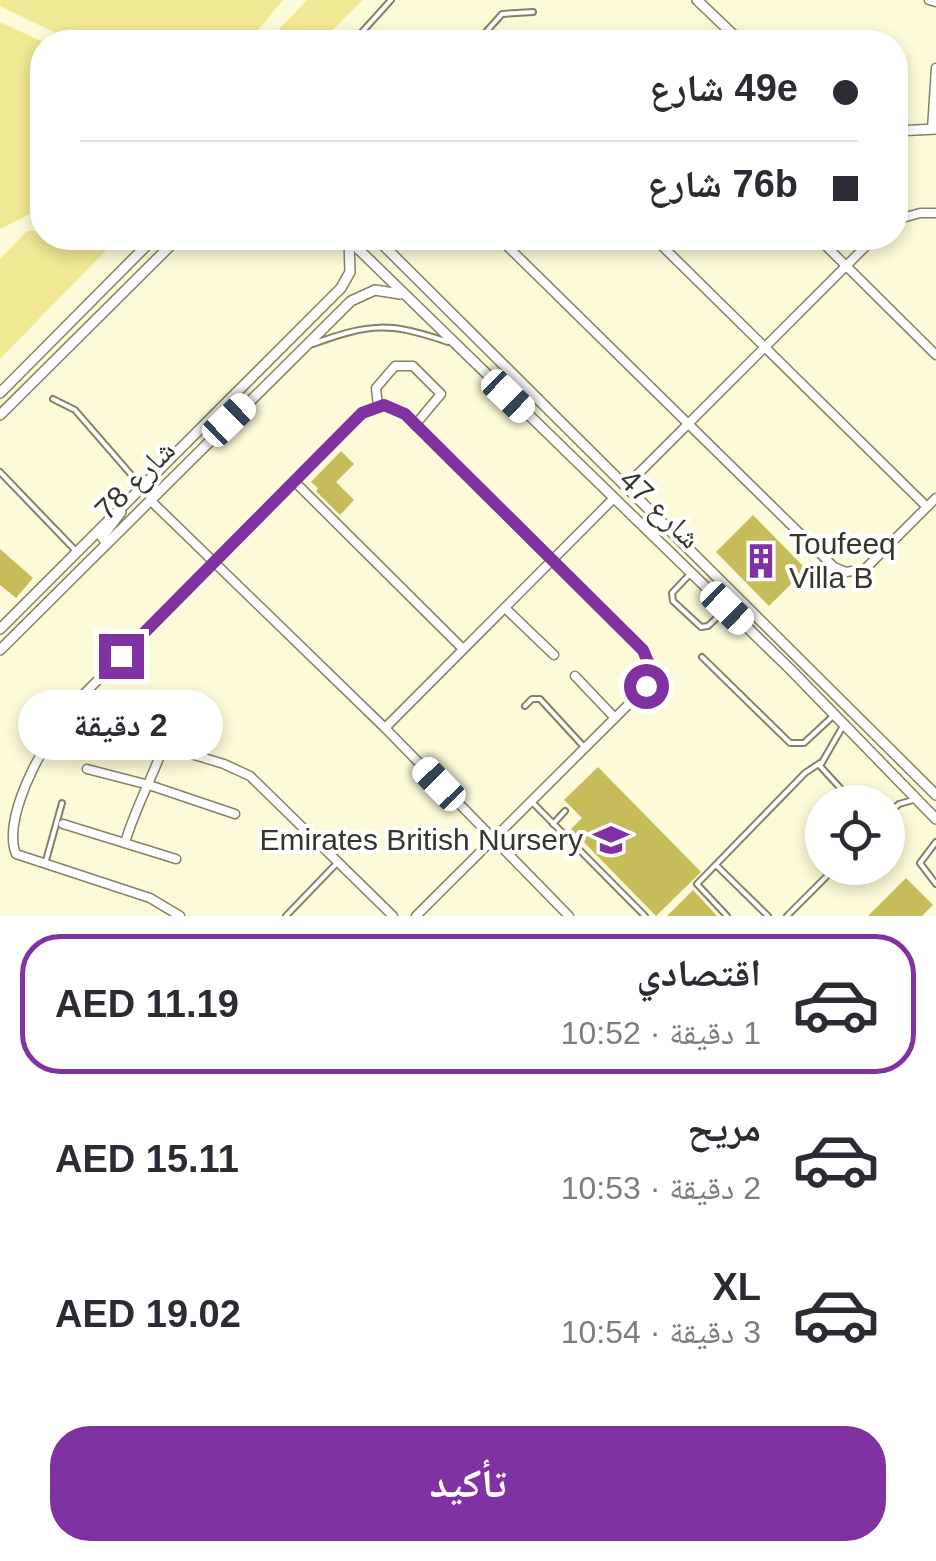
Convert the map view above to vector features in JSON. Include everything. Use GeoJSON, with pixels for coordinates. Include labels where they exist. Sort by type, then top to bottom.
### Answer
{"type":"FeatureCollection","features":[{"type":"Feature","properties":{"kind":"street"},"geometry":{"type":"LineString","coordinates":[[697,0],[728,30]]}},
{"type":"Feature","properties":{"kind":"street"},"geometry":{"type":"LineString","coordinates":[[908,130],[934,129],[936,68]]}},
{"type":"Feature","properties":{"kind":"street"},"geometry":{"type":"LineString","coordinates":[[908,216],[936,213]]}},
{"type":"Feature","properties":{"kind":"street"},"geometry":{"type":"LineString","coordinates":[[0,393],[142,250]]}},
{"type":"Feature","properties":{"kind":"street"},"geometry":{"type":"LineString","coordinates":[[0,415],[166,250]]}},
{"type":"Feature","properties":{"kind":"street","name":"شارع 78"},"geometry":{"type":"LineString","coordinates":[[0,629],[341,288],[350,272],[349,250]]}},
{"type":"Feature","properties":{"kind":"street","name":"شارع 47"},"geometry":{"type":"LineString","coordinates":[[359,250],[790,669],[936,819]]}},
{"type":"Feature","properties":{"kind":"street","name":"شارع 47"},"geometry":{"type":"LineString","coordinates":[[388,250],[936,794]]}},
{"type":"Feature","properties":{"kind":"street"},"geometry":{"type":"LineString","coordinates":[[511,250],[839,570],[852,573],[870,566],[936,498]]}},
{"type":"Feature","properties":{"kind":"street"},"geometry":{"type":"LineString","coordinates":[[666,250],[927,507]]}},
{"type":"Feature","properties":{"kind":"street"},"geometry":{"type":"LineString","coordinates":[[830,250],[936,355]]}},
{"type":"Feature","properties":{"kind":"street"},"geometry":{"type":"LineString","coordinates":[[626,486],[861,250]]}},
{"type":"Feature","properties":{"kind":"street","name":"شارع 78"},"geometry":{"type":"LineString","coordinates":[[0,650],[351,301],[375,290],[404,294]]}},
{"type":"Feature","properties":{"kind":"street"},"geometry":{"type":"LineString","coordinates":[[378,406],[376,388],[395,366],[413,366],[441,394],[415,424]]}},
{"type":"Feature","properties":{"kind":"street"},"geometry":{"type":"LineString","coordinates":[[180,916],[150,898],[22,857],[11,849],[5,837],[5,824],[27,762],[45,734],[213,562],[362,413],[378,406],[396,408],[415,424],[643,650],[650,672],[641,692],[416,916]]}},
{"type":"Feature","properties":{"kind":"street"},"geometry":{"type":"LineString","coordinates":[[294,482],[463,650]]}},
{"type":"Feature","properties":{"kind":"street"},"geometry":{"type":"LineString","coordinates":[[385,728],[614,498]]}},
{"type":"Feature","properties":{"kind":"street"},"geometry":{"type":"LineString","coordinates":[[150,500],[385,728],[569,916]]}},
{"type":"Feature","properties":{"kind":"street"},"geometry":{"type":"LineString","coordinates":[[106,544],[102,536],[123,505]]}},
{"type":"Feature","properties":{"kind":"street"},"geometry":{"type":"LineString","coordinates":[[21,629],[27,617],[60,582],[61,576],[56,572]]}},
{"type":"Feature","properties":{"kind":"street"},"geometry":{"type":"LineString","coordinates":[[505,608],[554,656]]}},
{"type":"Feature","properties":{"kind":"street"},"geometry":{"type":"LineString","coordinates":[[790,669],[810,682],[818,678]]}},
{"type":"Feature","properties":{"kind":"street"},"geometry":{"type":"LineString","coordinates":[[575,676],[614,718]]}},
{"type":"Feature","properties":{"kind":"street"},"geometry":{"type":"LineString","coordinates":[[64,715],[233,767],[250,776],[393,916]]}},
{"type":"Feature","properties":{"kind":"street"},"geometry":{"type":"LineString","coordinates":[[844,726],[853,722],[868,728]]}},
{"type":"Feature","properties":{"kind":"street"},"geometry":{"type":"LineString","coordinates":[[125,843],[135,808],[164,746]]}},
{"type":"Feature","properties":{"kind":"street"},"geometry":{"type":"LineString","coordinates":[[88,769],[235,814]]}},
{"type":"Feature","properties":{"kind":"street"},"geometry":{"type":"LineString","coordinates":[[63,824],[176,859]]}},
{"type":"Feature","properties":{"kind":"lane"},"geometry":{"type":"LineString","coordinates":[[363,30],[390,0]]}},
{"type":"Feature","properties":{"kind":"lane"},"geometry":{"type":"LineString","coordinates":[[488,30],[502,14],[532,12]]}},
{"type":"Feature","properties":{"kind":"lane"},"geometry":{"type":"LineString","coordinates":[[304,348],[368,326],[409,330],[452,343]]}},
{"type":"Feature","properties":{"kind":"lane"},"geometry":{"type":"LineString","coordinates":[[53,399],[74,410],[141,486]]}},
{"type":"Feature","properties":{"kind":"lane"},"geometry":{"type":"LineString","coordinates":[[0,472],[76,551]]}},
{"type":"Feature","properties":{"kind":"lane"},"geometry":{"type":"LineString","coordinates":[[691,573],[672,593],[673,601],[702,628],[727,608]]}},
{"type":"Feature","properties":{"kind":"lane"},"geometry":{"type":"LineString","coordinates":[[702,656],[790,743],[804,742],[834,716]]}},
{"type":"Feature","properties":{"kind":"lane"},"geometry":{"type":"LineString","coordinates":[[525,706],[540,698],[585,748]]}},
{"type":"Feature","properties":{"kind":"lane"},"geometry":{"type":"LineString","coordinates":[[727,916],[696,886],[820,762],[844,726]]}},
{"type":"Feature","properties":{"kind":"lane"},"geometry":{"type":"LineString","coordinates":[[820,762],[823,773],[835,785]]}},
{"type":"Feature","properties":{"kind":"lane"},"geometry":{"type":"LineString","coordinates":[[905,802],[918,801]]}},
{"type":"Feature","properties":{"kind":"lane"},"geometry":{"type":"LineString","coordinates":[[531,802],[644,916]]}},
{"type":"Feature","properties":{"kind":"lane"},"geometry":{"type":"LineString","coordinates":[[45,864],[62,803]]}},
{"type":"Feature","properties":{"kind":"lane"},"geometry":{"type":"LineString","coordinates":[[553,824],[564,811]]}},
{"type":"Feature","properties":{"kind":"lane"},"geometry":{"type":"LineString","coordinates":[[936,842],[920,863],[936,884]]}},
{"type":"Feature","properties":{"kind":"lane"},"geometry":{"type":"LineString","coordinates":[[286,916],[338,861]]}},
{"type":"Feature","properties":{"kind":"lane"},"geometry":{"type":"LineString","coordinates":[[716,864],[768,916]]}},
{"type":"Feature","properties":{"kind":"lane"},"geometry":{"type":"LineString","coordinates":[[787,916],[818,885]]}},
{"type":"Feature","properties":{"kind":"shaded area"},"geometry":{"type":"Polygon","coordinates":[[[0,0],[283,0],[258,30],[49,30],[0,6],[0,0]]]}},
{"type":"Feature","properties":{"kind":"shaded area"},"geometry":{"type":"Polygon","coordinates":[[[307,0],[363,0],[332,30],[278,30],[307,0]]]}},
{"type":"Feature","properties":{"kind":"shaded area"},"geometry":{"type":"Polygon","coordinates":[[[0,22],[30,36],[30,214],[0,229],[0,22]]]}},
{"type":"Feature","properties":{"kind":"shaded area"},"geometry":{"type":"Polygon","coordinates":[[[27,231],[30,250],[106,250],[0,359],[0,259],[27,231]]]}},
{"type":"Feature","properties":{"kind":"building"},"geometry":{"type":"Polygon","coordinates":[[[341,451],[354,464],[336,482],[354,500],[340,515],[311,482],[341,451]]]}},
{"type":"Feature","properties":{"kind":"building","name":"Toufeeq Villa B"},"geometry":{"type":"Polygon","coordinates":[[[753,515],[806,569],[769,606],[716,552],[753,515]]]}},
{"type":"Feature","properties":{"kind":"building"},"geometry":{"type":"Polygon","coordinates":[[[0,549],[33,578],[16,598],[0,585],[0,549]]]}},
{"type":"Feature","properties":{"kind":"building"},"geometry":{"type":"Polygon","coordinates":[[[598,767],[701,872],[656,916],[571,829],[582,818],[564,800],[598,767]]]}},
{"type":"Feature","properties":{"kind":"building"},"geometry":{"type":"Polygon","coordinates":[[[905,879],[933,905],[922,916],[868,916],[899,885],[905,885],[905,879]]]}},
{"type":"Feature","properties":{"kind":"building"},"geometry":{"type":"Polygon","coordinates":[[[693,890],[717,916],[667,916],[693,890]]]}},
{"type":"Feature","properties":{"kind":"place","name":"Toufeeq Villa B"},"geometry":{"type":"Point","coordinates":[761,561]}},
{"type":"Feature","properties":{"kind":"place","name":"Emirates British Nursery"},"geometry":{"type":"Point","coordinates":[611,840]}},
{"type":"Feature","properties":{"kind":"route"},"geometry":{"type":"LineString","coordinates":[[121,656],[362,413],[384,405],[405,414],[643,650],[650,672],[646,686]]}}]}
